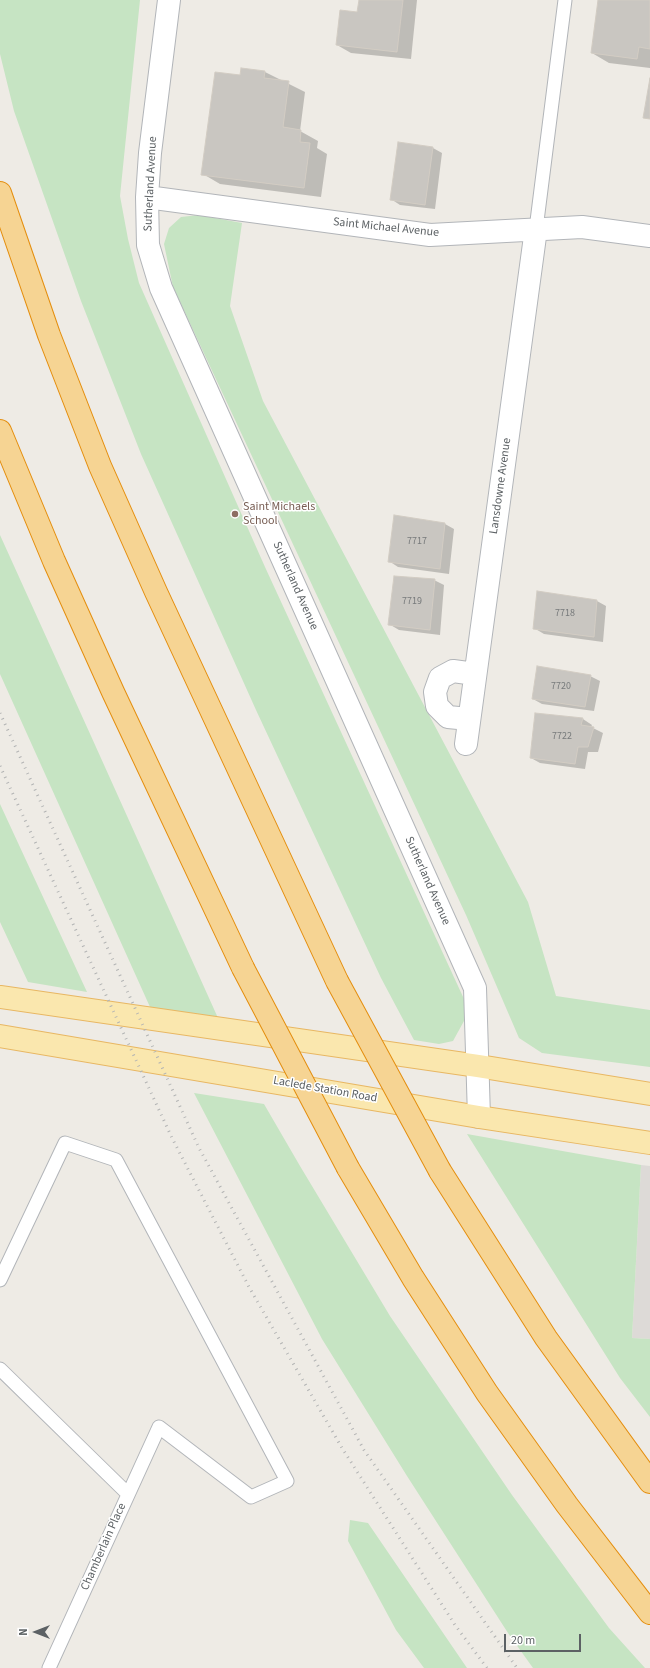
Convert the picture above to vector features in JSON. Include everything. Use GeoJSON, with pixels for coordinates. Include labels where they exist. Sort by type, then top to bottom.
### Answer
{"type":"FeatureCollection","features":[{"type":"Feature","properties":{"kind":"highway"},"geometry":{"type":"LineString","coordinates":[[0,193],[49,335],[100,466],[156,592],[336,981],[440,1171],[546,1338],[650,1482]]}},
{"type":"Feature","properties":{"kind":"highway"},"geometry":{"type":"LineString","coordinates":[[0,431],[54,561],[243,968],[348,1168],[413,1278],[487,1393],[567,1505],[650,1613]]}},
{"type":"Feature","properties":{"kind":"main road"},"geometry":{"type":"LineString","coordinates":[[0,997],[478,1066],[650,1094]]}},
{"type":"Feature","properties":{"kind":"main road","name":"Laclede Station Road"},"geometry":{"type":"LineString","coordinates":[[0,1036],[650,1143]]}},
{"type":"Feature","properties":{"kind":"street","name":"Sutherland Avenue"},"geometry":{"type":"LineString","coordinates":[[168,0],[150,153],[148,245],[161,288],[475,988],[479,1116]]}},
{"type":"Feature","properties":{"kind":"street","name":"Saint Michael Avenue"},"geometry":{"type":"LineString","coordinates":[[148,197],[430,235],[582,227],[650,236]]}},
{"type":"Feature","properties":{"kind":"street","name":"Lansdowne Avenue"},"geometry":{"type":"LineString","coordinates":[[466,744],[536,229]]}},
{"type":"Feature","properties":{"kind":"street"},"geometry":{"type":"LineString","coordinates":[[469,719],[448,717],[437,706],[435,692],[440,678],[453,671],[475,674]]}},
{"type":"Feature","properties":{"kind":"lane"},"geometry":{"type":"LineString","coordinates":[[536,229],[565,0]]}},
{"type":"Feature","properties":{"kind":"lane","name":"Chamberlain Place"},"geometry":{"type":"LineString","coordinates":[[0,1280],[66,1143],[116,1160],[287,1481],[251,1497],[158,1427],[49,1668]]}},
{"type":"Feature","properties":{"kind":"lane"},"geometry":{"type":"LineString","coordinates":[[0,1369],[128,1494]]}},
{"type":"Feature","properties":{"kind":"shaded area"},"geometry":{"type":"Polygon","coordinates":[[[641,1165],[650,1166],[650,1339],[632,1338],[641,1165]]]}},
{"type":"Feature","properties":{"kind":"green space"},"geometry":{"type":"Polygon","coordinates":[[[0,0],[140,0],[120,196],[128,239],[139,283],[265,567],[464,999],[464,1021],[453,1041],[439,1044],[414,1040],[381,978],[256,710],[141,454],[81,301],[14,111],[0,54],[0,0]]]}},
{"type":"Feature","properties":{"kind":"green space"},"geometry":{"type":"Polygon","coordinates":[[[199,215],[242,223],[230,306],[263,401],[528,902],[556,996],[650,1010],[650,1067],[542,1053],[519,1038],[466,915],[173,287],[164,244],[169,228],[181,217],[199,215]]]}},
{"type":"Feature","properties":{"kind":"green space"},"geometry":{"type":"Polygon","coordinates":[[[0,535],[218,1018],[150,1007],[0,674],[0,535]]]}},
{"type":"Feature","properties":{"kind":"green space"},"geometry":{"type":"Polygon","coordinates":[[[0,804],[87,992],[28,982],[0,922],[0,804]]]}},
{"type":"Feature","properties":{"kind":"green space"},"geometry":{"type":"Polygon","coordinates":[[[194,1093],[264,1104],[390,1316],[512,1495],[609,1628],[645,1668],[533,1668],[508,1633],[407,1476],[322,1339],[194,1093]]]}},
{"type":"Feature","properties":{"kind":"green space"},"geometry":{"type":"Polygon","coordinates":[[[467,1134],[641,1165],[632,1338],[650,1339],[650,1417],[620,1378],[467,1134]]]}},
{"type":"Feature","properties":{"kind":"green space"},"geometry":{"type":"Polygon","coordinates":[[[350,1520],[368,1523],[467,1668],[424,1668],[396,1630],[348,1541],[350,1520]]]}},
{"type":"Feature","properties":{"kind":"building"},"geometry":{"type":"Polygon","coordinates":[[[359,0],[403,0],[397,52],[336,45],[340,10],[357,12],[359,0]]]}},
{"type":"Feature","properties":{"kind":"building"},"geometry":{"type":"Polygon","coordinates":[[[598,0],[650,0],[650,49],[639,47],[637,59],[591,53],[598,0]]]}},
{"type":"Feature","properties":{"kind":"building"},"geometry":{"type":"Polygon","coordinates":[[[241,68],[265,71],[264,78],[289,81],[283,127],[301,130],[300,142],[310,143],[304,188],[201,175],[215,72],[240,75],[241,68]]]}},
{"type":"Feature","properties":{"kind":"building"},"geometry":{"type":"Polygon","coordinates":[[[650,78],[650,119],[643,118],[650,78]]]}},
{"type":"Feature","properties":{"kind":"building"},"geometry":{"type":"Polygon","coordinates":[[[398,142],[433,147],[425,205],[390,200],[398,142]]]}},
{"type":"Feature","properties":{"kind":"building"},"geometry":{"type":"Polygon","coordinates":[[[394,515],[445,523],[440,569],[388,562],[394,515]]]}},
{"type":"Feature","properties":{"kind":"building"},"geometry":{"type":"Polygon","coordinates":[[[394,576],[435,579],[430,630],[388,625],[394,576]]]}},
{"type":"Feature","properties":{"kind":"building"},"geometry":{"type":"Polygon","coordinates":[[[537,591],[597,600],[594,637],[533,629],[537,591]]]}},
{"type":"Feature","properties":{"kind":"building"},"geometry":{"type":"Polygon","coordinates":[[[537,666],[591,675],[585,707],[532,699],[537,666]]]}},
{"type":"Feature","properties":{"kind":"building"},"geometry":{"type":"Polygon","coordinates":[[[535,713],[583,718],[581,725],[594,727],[588,747],[578,747],[575,764],[530,758],[535,713]]]}},
{"type":"Feature","properties":{"kind":"railway"},"geometry":{"type":"LineString","coordinates":[[0,713],[199,1148],[364,1450],[517,1668]]}},
{"type":"Feature","properties":{"kind":"railway"},"geometry":{"type":"LineString","coordinates":[[0,766],[172,1138],[249,1287],[342,1448],[455,1625],[487,1668]]}},
{"type":"Feature","properties":{"kind":"place","name":"Saint Michaels School"},"geometry":{"type":"Point","coordinates":[235,514]}}]}
